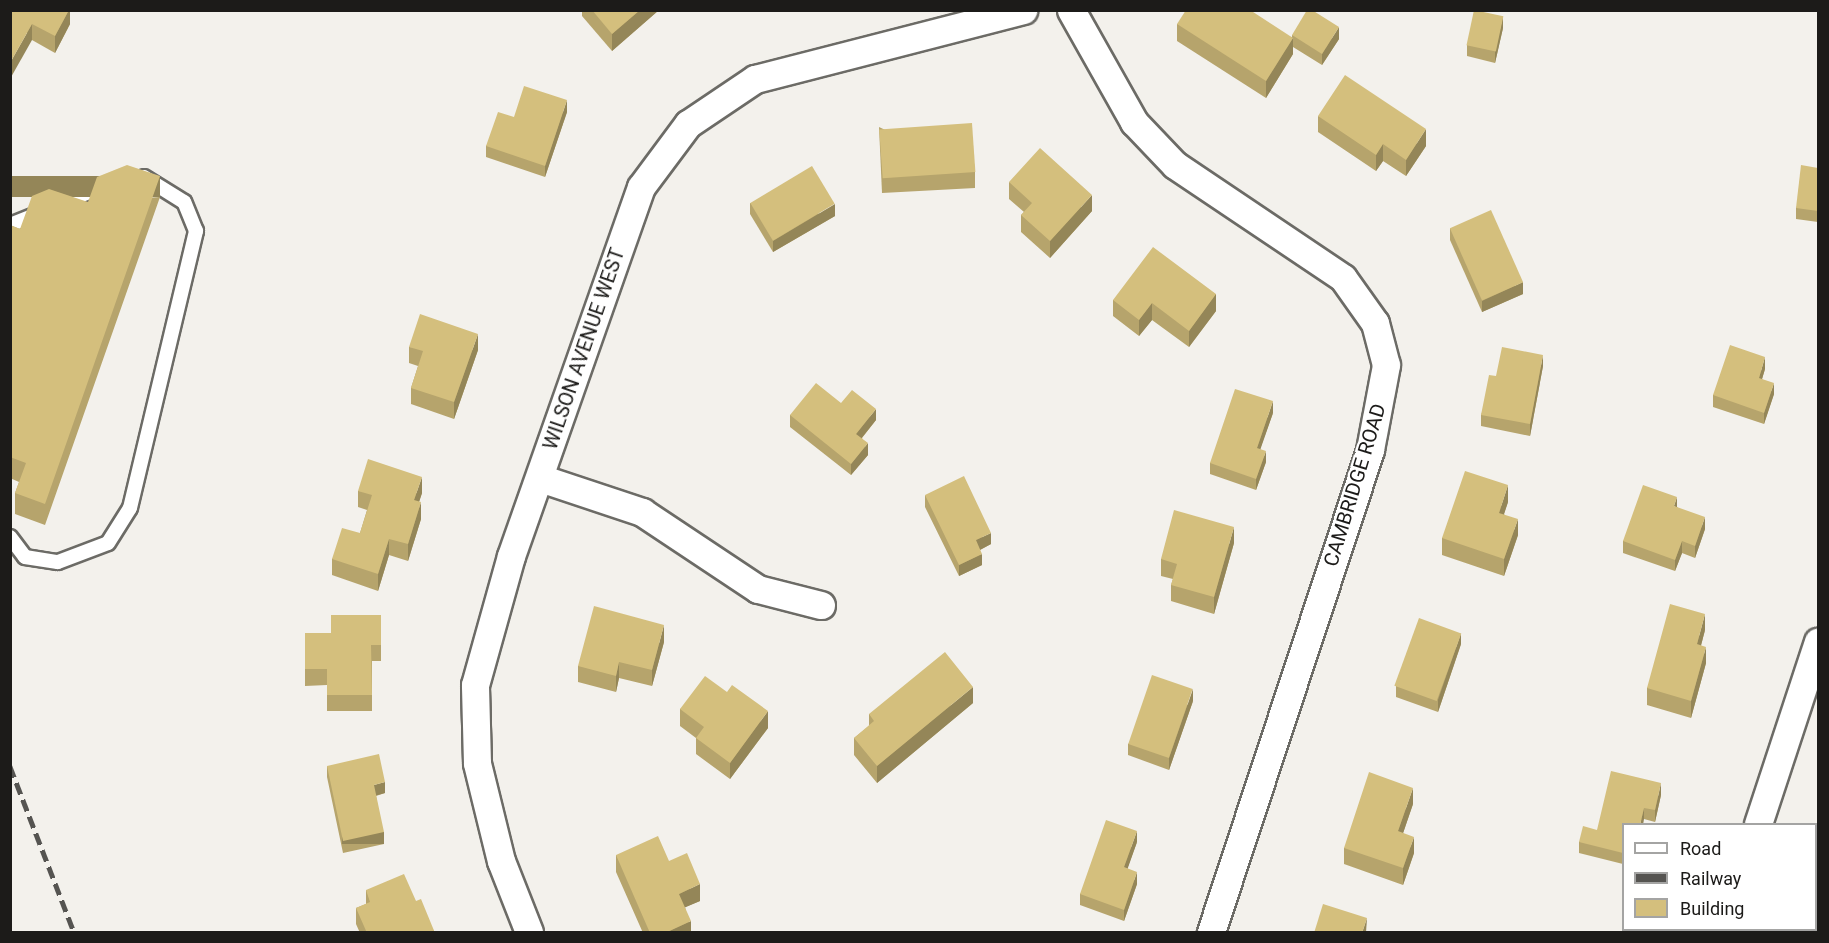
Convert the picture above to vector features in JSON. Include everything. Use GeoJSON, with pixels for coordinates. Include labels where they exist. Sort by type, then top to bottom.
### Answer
{"type":"FeatureCollection","features":[{"type":"Feature","properties":{"kind":"street","name":"WILSON AVENUE WEST"},"geometry":{"type":"LineString","coordinates":[[529,933],[501,861],[473,724],[484,644],[641,187],[688,124],[719,99],[771,73],[1023,10]]}},
{"type":"Feature","properties":{"kind":"street","name":"CAMBRIDGE ROAD"},"geometry":{"type":"LineString","coordinates":[[1071,10],[1134,122],[1175,165],[1343,278],[1375,323],[1386,365],[1370,450],[1211,933]]}},
{"type":"Feature","properties":{"kind":"street"},"geometry":{"type":"LineString","coordinates":[[540,478],[642,512],[758,589],[821,605]]}},
{"type":"Feature","properties":{"kind":"street"},"geometry":{"type":"LineString","coordinates":[[1759,823],[1818,642]]}},
{"type":"Feature","properties":{"kind":"lane"},"geometry":{"type":"LineString","coordinates":[[10,225],[125,177],[151,177],[184,202],[196,231],[130,508],[108,543],[58,562],[25,557],[10,537]]}},
{"type":"Feature","properties":{"kind":"building"},"geometry":{"type":"Polygon","coordinates":[[[10,10],[69,10],[55,36],[32,24],[10,63],[10,10]]]}},
{"type":"Feature","properties":{"kind":"building"},"geometry":{"type":"Polygon","coordinates":[[[592,10],[640,10],[612,34],[592,10]]]}},
{"type":"Feature","properties":{"kind":"building"},"geometry":{"type":"Polygon","coordinates":[[[1186,10],[1250,10],[1293,38],[1266,81],[1177,24],[1186,10]]]}},
{"type":"Feature","properties":{"kind":"building"},"geometry":{"type":"Polygon","coordinates":[[[1307,10],[1312,10],[1339,27],[1322,54],[1292,35],[1307,10]]]}},
{"type":"Feature","properties":{"kind":"building"},"geometry":{"type":"Polygon","coordinates":[[[1474,10],[1503,16],[1496,51],[1467,45],[1474,10]]]}},
{"type":"Feature","properties":{"kind":"building"},"geometry":{"type":"Polygon","coordinates":[[[1345,75],[1426,129],[1406,160],[1383,144],[1376,155],[1318,116],[1345,75]]]}},
{"type":"Feature","properties":{"kind":"building"},"geometry":{"type":"Polygon","coordinates":[[[524,86],[567,100],[545,166],[486,146],[498,112],[514,117],[524,86]]]}},
{"type":"Feature","properties":{"kind":"building"},"geometry":{"type":"Polygon","coordinates":[[[972,123],[975,172],[883,178],[879,129],[972,123]]]}},
{"type":"Feature","properties":{"kind":"building"},"geometry":{"type":"Polygon","coordinates":[[[1040,148],[1092,195],[1050,241],[1021,215],[1032,203],[1009,182],[1040,148]]]}},
{"type":"Feature","properties":{"kind":"building"},"geometry":{"type":"Polygon","coordinates":[[[127,165],[160,176],[45,504],[15,493],[26,463],[10,457],[10,225],[20,229],[32,196],[49,189],[88,202],[97,177],[127,165]]]}},
{"type":"Feature","properties":{"kind":"building"},"geometry":{"type":"Polygon","coordinates":[[[1801,165],[1818,168],[1818,211],[1796,208],[1801,165]]]}},
{"type":"Feature","properties":{"kind":"building"},"geometry":{"type":"Polygon","coordinates":[[[812,166],[835,204],[773,241],[750,203],[812,166]]]}},
{"type":"Feature","properties":{"kind":"building"},"geometry":{"type":"Polygon","coordinates":[[[1491,210],[1523,282],[1482,300],[1450,228],[1491,210]]]}},
{"type":"Feature","properties":{"kind":"building"},"geometry":{"type":"Polygon","coordinates":[[[1153,247],[1216,294],[1189,331],[1152,303],[1139,320],[1113,300],[1153,247]]]}},
{"type":"Feature","properties":{"kind":"building"},"geometry":{"type":"Polygon","coordinates":[[[420,314],[478,334],[454,402],[411,388],[423,351],[409,347],[420,314]]]}},
{"type":"Feature","properties":{"kind":"building"},"geometry":{"type":"Polygon","coordinates":[[[1730,345],[1765,357],[1759,378],[1774,383],[1764,413],[1713,395],[1730,345]]]}},
{"type":"Feature","properties":{"kind":"building"},"geometry":{"type":"Polygon","coordinates":[[[1502,347],[1543,355],[1530,424],[1481,415],[1489,375],[1496,376],[1502,347]]]}},
{"type":"Feature","properties":{"kind":"building"},"geometry":{"type":"Polygon","coordinates":[[[816,383],[841,403],[852,390],[876,409],[856,434],[868,443],[851,464],[790,415],[816,383]]]}},
{"type":"Feature","properties":{"kind":"building"},"geometry":{"type":"Polygon","coordinates":[[[1235,389],[1273,401],[1257,448],[1266,451],[1256,479],[1210,463],[1235,389]]]}},
{"type":"Feature","properties":{"kind":"building"},"geometry":{"type":"Polygon","coordinates":[[[368,459],[422,477],[414,500],[421,502],[408,544],[389,539],[378,574],[332,559],[342,528],[360,533],[372,495],[358,491],[368,459]]]}},
{"type":"Feature","properties":{"kind":"building"},"geometry":{"type":"Polygon","coordinates":[[[1465,471],[1508,485],[1499,513],[1518,519],[1504,559],[1442,538],[1465,471]]]}},
{"type":"Feature","properties":{"kind":"building"},"geometry":{"type":"Polygon","coordinates":[[[964,476],[991,533],[976,540],[982,554],[959,565],[925,495],[964,476]]]}},
{"type":"Feature","properties":{"kind":"building"},"geometry":{"type":"Polygon","coordinates":[[[1643,485],[1677,497],[1674,506],[1705,517],[1695,546],[1682,541],[1675,560],[1623,541],[1643,485]]]}},
{"type":"Feature","properties":{"kind":"building"},"geometry":{"type":"Polygon","coordinates":[[[1174,510],[1234,527],[1214,597],[1171,585],[1177,564],[1161,559],[1174,510]]]}},
{"type":"Feature","properties":{"kind":"building"},"geometry":{"type":"Polygon","coordinates":[[[1670,604],[1705,614],[1697,644],[1706,647],[1691,701],[1647,688],[1670,604]]]}},
{"type":"Feature","properties":{"kind":"building"},"geometry":{"type":"Polygon","coordinates":[[[594,606],[664,625],[652,670],[619,662],[616,676],[578,666],[594,606]]]}},
{"type":"Feature","properties":{"kind":"building"},"geometry":{"type":"Polygon","coordinates":[[[331,615],[381,615],[381,645],[371,645],[372,695],[327,695],[327,669],[305,669],[305,633],[331,633],[331,615]]]}},
{"type":"Feature","properties":{"kind":"building"},"geometry":{"type":"Polygon","coordinates":[[[1419,618],[1461,633],[1437,701],[1394,686],[1419,618]]]}},
{"type":"Feature","properties":{"kind":"building"},"geometry":{"type":"Polygon","coordinates":[[[945,652],[973,687],[877,766],[854,738],[874,721],[869,714],[945,652]]]}},
{"type":"Feature","properties":{"kind":"building"},"geometry":{"type":"Polygon","coordinates":[[[1152,675],[1193,689],[1169,758],[1128,744],[1152,675]]]}},
{"type":"Feature","properties":{"kind":"building"},"geometry":{"type":"Polygon","coordinates":[[[705,676],[727,692],[732,685],[768,711],[730,763],[696,738],[704,727],[680,709],[705,676]]]}},
{"type":"Feature","properties":{"kind":"building"},"geometry":{"type":"Polygon","coordinates":[[[379,754],[385,782],[374,785],[384,832],[343,841],[327,766],[379,754]]]}},
{"type":"Feature","properties":{"kind":"building"},"geometry":{"type":"Polygon","coordinates":[[[1611,771],[1661,783],[1655,810],[1644,808],[1640,823],[1622,823],[1622,853],[1579,842],[1583,826],[1597,830],[1611,771]]]}},
{"type":"Feature","properties":{"kind":"building"},"geometry":{"type":"Polygon","coordinates":[[[1369,772],[1413,788],[1398,831],[1414,837],[1403,868],[1344,848],[1369,772]]]}},
{"type":"Feature","properties":{"kind":"building"},"geometry":{"type":"Polygon","coordinates":[[[1106,820],[1137,831],[1124,867],[1137,872],[1124,910],[1080,894],[1106,820]]]}},
{"type":"Feature","properties":{"kind":"building"},"geometry":{"type":"Polygon","coordinates":[[[658,836],[669,861],[687,853],[700,884],[679,894],[691,921],[665,933],[650,933],[616,855],[658,836]]]}},
{"type":"Feature","properties":{"kind":"building"},"geometry":{"type":"Polygon","coordinates":[[[404,874],[416,901],[421,899],[435,933],[367,933],[356,908],[370,902],[366,890],[404,874]]]}},
{"type":"Feature","properties":{"kind":"building"},"geometry":{"type":"Polygon","coordinates":[[[1323,904],[1367,918],[1362,933],[1314,933],[1323,904]]]}},
{"type":"Feature","properties":{"kind":"railway"},"geometry":{"type":"LineString","coordinates":[[10,766],[74,932]]}}]}
